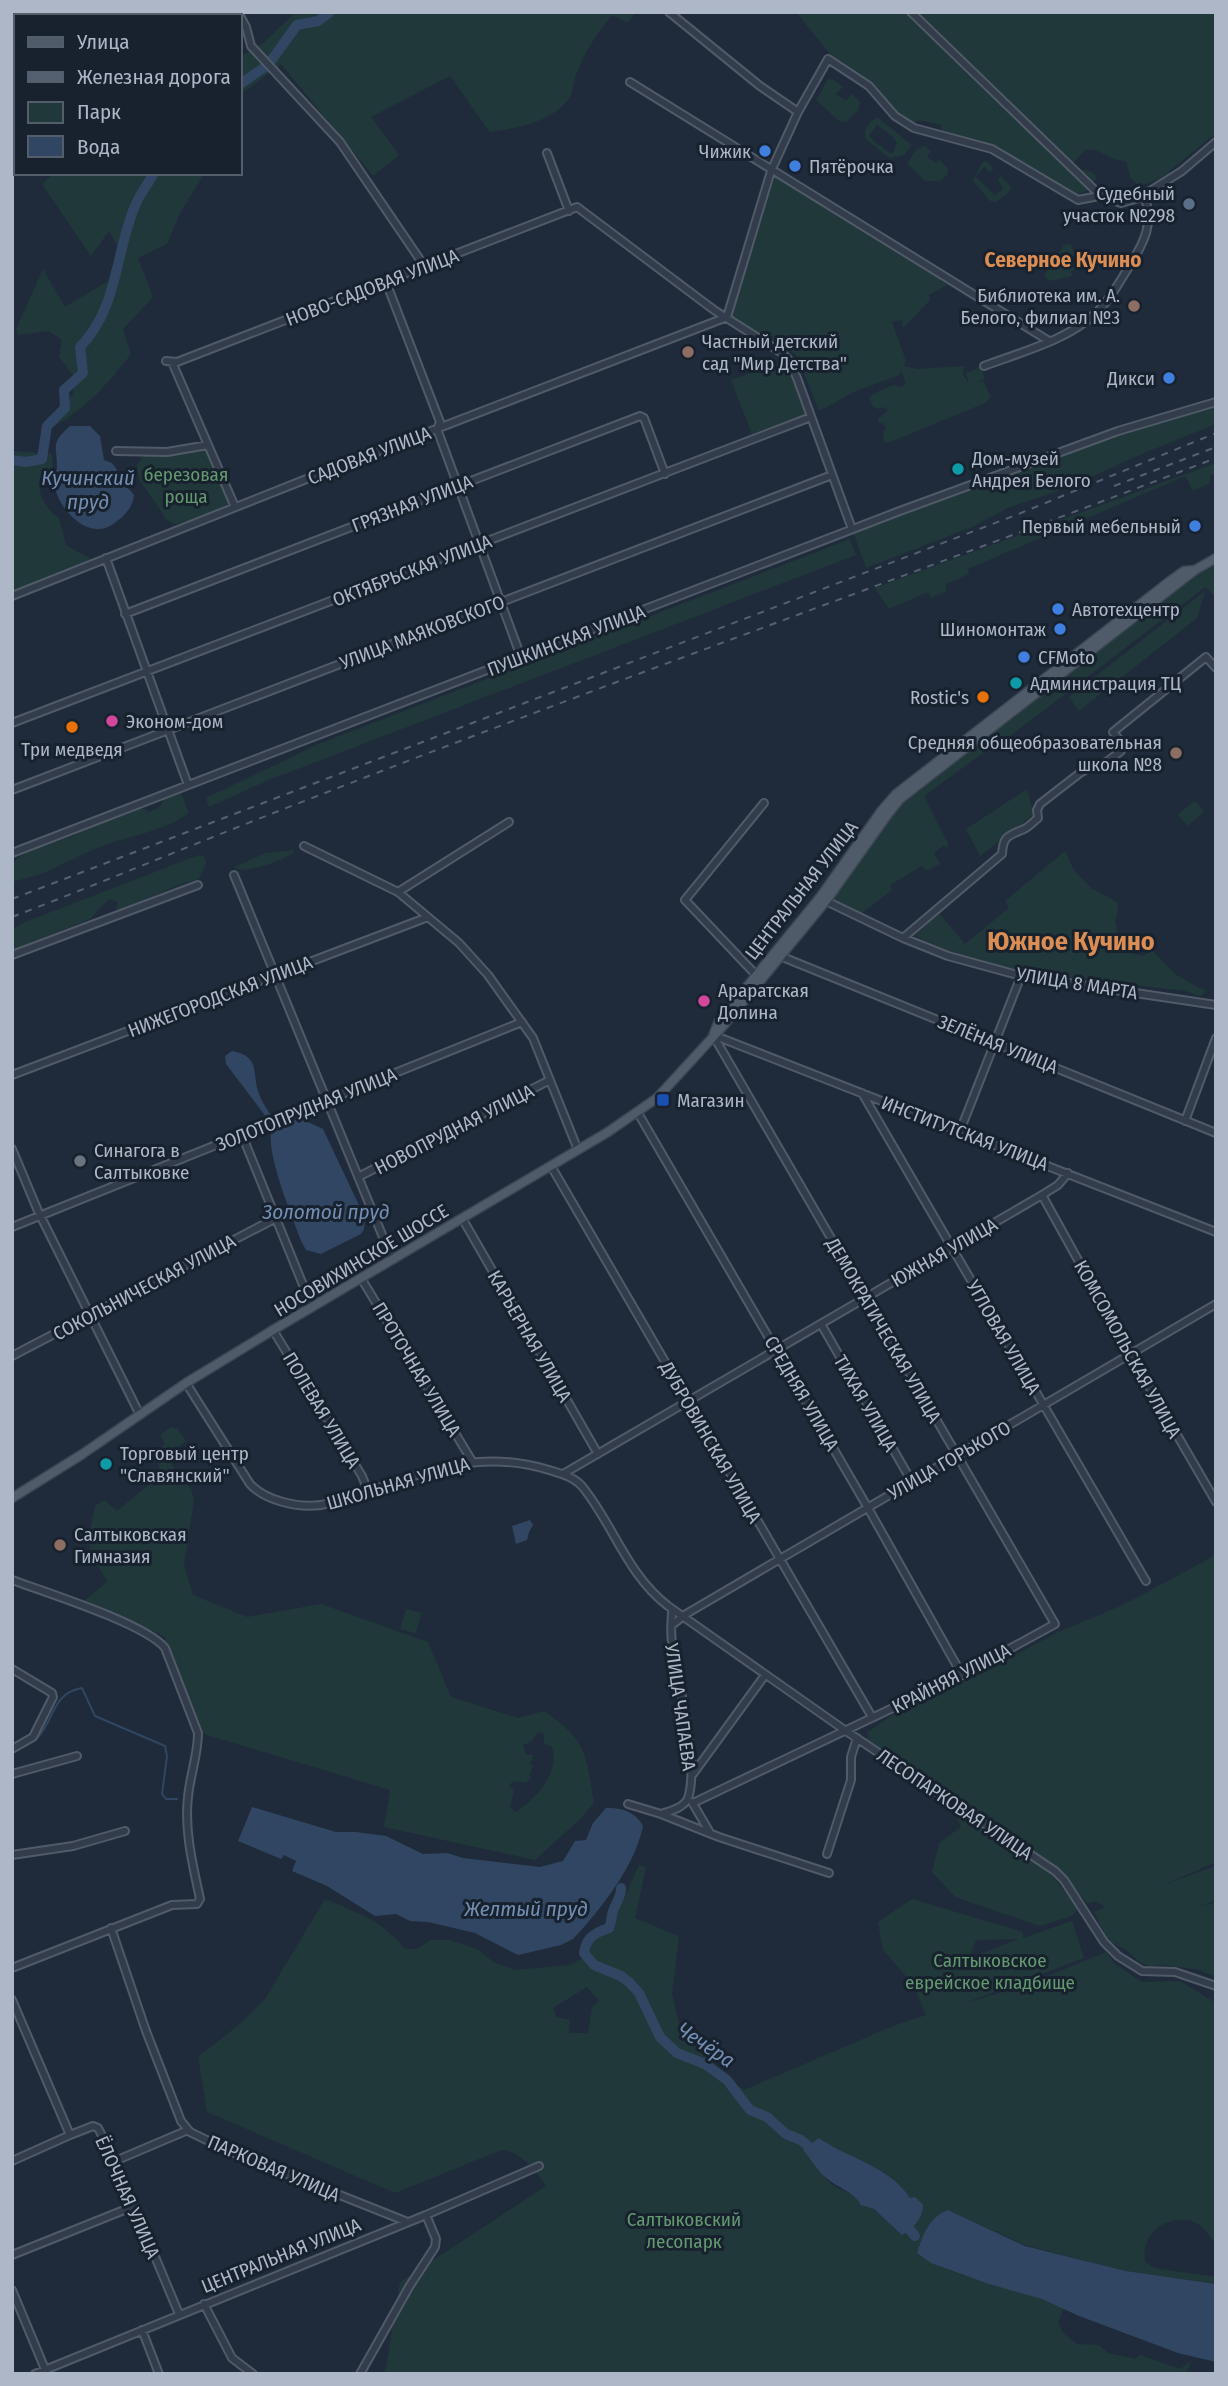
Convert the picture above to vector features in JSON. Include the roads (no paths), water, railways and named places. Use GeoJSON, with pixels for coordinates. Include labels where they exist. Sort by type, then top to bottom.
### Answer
{"type":"FeatureCollection","features":[{"type":"Feature","properties":{"kind":"main road","name":"ЦЕНТРАЛЬНАЯ УЛИЦА"},"geometry":{"type":"LineString","coordinates":[[713,1035],[719,1021],[821,897],[890,800],[1075,659],[1195,570],[1216,558]]}},
{"type":"Feature","properties":{"kind":"main road","name":"ЦЕНТРАЛЬНАЯ УЛИЦА"},"geometry":{"type":"LineString","coordinates":[[713,1035],[826,901],[900,799],[1075,659]]}},
{"type":"Feature","properties":{"kind":"main road","name":"НОСОВИХИНСКОЕ ШОССЕ"},"geometry":{"type":"LineString","coordinates":[[12,1498],[61,1469],[186,1384],[273,1330],[638,1113],[674,1081],[713,1035]]}},
{"type":"Feature","properties":{"kind":"street"},"geometry":{"type":"LineString","coordinates":[[669,12],[760,86],[798,112]]}},
{"type":"Feature","properties":{"kind":"street"},"geometry":{"type":"LineString","coordinates":[[911,12],[1102,197]]}},
{"type":"Feature","properties":{"kind":"street"},"geometry":{"type":"LineString","coordinates":[[242,20],[251,46],[340,142],[425,267]]}},
{"type":"Feature","properties":{"kind":"street"},"geometry":{"type":"LineString","coordinates":[[852,530],[786,356],[727,317],[771,171],[798,112],[828,59],[869,86],[895,116],[914,128],[992,149],[1076,199],[1102,197],[1121,202],[1144,195],[1182,171],[1216,142]]}},
{"type":"Feature","properties":{"kind":"street"},"geometry":{"type":"LineString","coordinates":[[630,82],[1049,341]]}},
{"type":"Feature","properties":{"kind":"street"},"geometry":{"type":"LineString","coordinates":[[547,153],[569,211]]}},
{"type":"Feature","properties":{"kind":"street"},"geometry":{"type":"LineString","coordinates":[[984,366],[1049,341],[1090,319],[1114,291],[1147,236],[1149,215],[1144,195]]}},
{"type":"Feature","properties":{"kind":"street","name":"НОВО-САДОВАЯ УЛИЦА"},"geometry":{"type":"LineString","coordinates":[[208,445],[169,361],[189,358],[577,207],[727,317]]}},
{"type":"Feature","properties":{"kind":"street"},"geometry":{"type":"LineString","coordinates":[[386,282],[440,422],[437,429],[521,657]]}},
{"type":"Feature","properties":{"kind":"street","name":"САДОВАЯ УЛИЦА"},"geometry":{"type":"LineString","coordinates":[[12,596],[727,317]]}},
{"type":"Feature","properties":{"kind":"street","name":"ПУШКИНСКАЯ УЛИЦА"},"geometry":{"type":"LineString","coordinates":[[12,853],[852,530],[1121,430],[1216,402]]}},
{"type":"Feature","properties":{"kind":"street","name":"ГРЯЗНАЯ УЛИЦА"},"geometry":{"type":"LineString","coordinates":[[125,614],[640,416],[644,418],[665,474]]}},
{"type":"Feature","properties":{"kind":"street","name":"ОКТЯБРЬСКАЯ УЛИЦА"},"geometry":{"type":"LineString","coordinates":[[12,723],[811,418]]}},
{"type":"Feature","properties":{"kind":"street"},"geometry":{"type":"LineString","coordinates":[[116,451],[167,452],[208,445],[235,507]]}},
{"type":"Feature","properties":{"kind":"street","name":"УЛИЦА МАЯКОВСКОГО"},"geometry":{"type":"LineString","coordinates":[[12,790],[832,475]]}},
{"type":"Feature","properties":{"kind":"street"},"geometry":{"type":"LineString","coordinates":[[106,558],[188,785]]}},
{"type":"Feature","properties":{"kind":"street"},"geometry":{"type":"LineString","coordinates":[[903,938],[1002,854],[1007,837],[1013,832],[1024,830],[1038,818],[1037,810],[1040,804],[1080,773],[1092,766],[1104,764],[1121,751],[1122,743],[1113,732],[1206,657],[1216,668]]}},
{"type":"Feature","properties":{"kind":"street"},"geometry":{"type":"LineString","coordinates":[[757,975],[685,900],[764,803]]}},
{"type":"Feature","properties":{"kind":"street"},"geometry":{"type":"LineString","coordinates":[[398,892],[509,822]]}},
{"type":"Feature","properties":{"kind":"street"},"geometry":{"type":"LineString","coordinates":[[304,846],[398,892],[460,943],[488,975],[533,1038],[578,1150]]}},
{"type":"Feature","properties":{"kind":"street"},"geometry":{"type":"LineString","coordinates":[[233,875],[392,1259]]}},
{"type":"Feature","properties":{"kind":"street"},"geometry":{"type":"LineString","coordinates":[[12,955],[198,885]]}},
{"type":"Feature","properties":{"kind":"street","name":"УЛИЦА 8 МАРТА"},"geometry":{"type":"LineString","coordinates":[[826,901],[948,956],[1021,976],[1216,1005]]}},
{"type":"Feature","properties":{"kind":"street","name":"НИЖЕГОРОДСКАЯ УЛИЦА"},"geometry":{"type":"LineString","coordinates":[[12,1076],[428,917]]}},
{"type":"Feature","properties":{"kind":"street","name":"ЗЕЛЁНАЯ УЛИЦА"},"geometry":{"type":"LineString","coordinates":[[780,956],[1216,1133]]}},
{"type":"Feature","properties":{"kind":"street"},"geometry":{"type":"LineString","coordinates":[[960,1131],[1021,976]]}},
{"type":"Feature","properties":{"kind":"street","name":"ЗОЛОТОПРУДНАЯ УЛИЦА"},"geometry":{"type":"LineString","coordinates":[[12,1227],[523,1022]]}},
{"type":"Feature","properties":{"kind":"street","name":"ИНСТИТУТСКАЯ УЛИЦА"},"geometry":{"type":"LineString","coordinates":[[713,1035],[1216,1232]]}},
{"type":"Feature","properties":{"kind":"street","name":"ДЕМОКРАТИЧЕСКАЯ УЛИЦА"},"geometry":{"type":"LineString","coordinates":[[713,1035],[1055,1624]]}},
{"type":"Feature","properties":{"kind":"street"},"geometry":{"type":"LineString","coordinates":[[1185,1121],[1216,1038]]}},
{"type":"Feature","properties":{"kind":"street","name":"НОВОПРУДНАЯ УЛИЦА"},"geometry":{"type":"LineString","coordinates":[[358,1177],[551,1080]]}},
{"type":"Feature","properties":{"kind":"street","name":"УГЛОВАЯ УЛИЦА"},"geometry":{"type":"LineString","coordinates":[[862,1093],[1146,1581]]}},
{"type":"Feature","properties":{"kind":"street","name":"СРЕДНЯЯ УЛИЦА"},"geometry":{"type":"LineString","coordinates":[[638,1113],[868,1507],[962,1675]]}},
{"type":"Feature","properties":{"kind":"street"},"geometry":{"type":"LineString","coordinates":[[242,1135],[312,1307]]}},
{"type":"Feature","properties":{"kind":"street"},"geometry":{"type":"LineString","coordinates":[[12,1149],[40,1216],[140,1415]]}},
{"type":"Feature","properties":{"kind":"street","name":"ДУБРОВИНСКАЯ УЛИЦА"},"geometry":{"type":"LineString","coordinates":[[551,1166],[872,1717]]}},
{"type":"Feature","properties":{"kind":"street","name":"ЮЖНАЯ УЛИЦА"},"geometry":{"type":"LineString","coordinates":[[563,1474],[1042,1195],[1058,1185],[1068,1173]]}},
{"type":"Feature","properties":{"kind":"street","name":"КОМСОМОЛЬСКАЯ УЛИЦА"},"geometry":{"type":"LineString","coordinates":[[1042,1195],[1216,1502]]}},
{"type":"Feature","properties":{"kind":"street","name":"СОКОЛЬНИЧЕСКАЯ УЛИЦА"},"geometry":{"type":"LineString","coordinates":[[12,1356],[276,1218]]}},
{"type":"Feature","properties":{"kind":"street","name":"КАРЬЕРНАЯ УЛИЦА"},"geometry":{"type":"LineString","coordinates":[[462,1218],[598,1454]]}},
{"type":"Feature","properties":{"kind":"street","name":"ПРОТОЧНАЯ УЛИЦА"},"geometry":{"type":"LineString","coordinates":[[361,1278],[472,1461]]}},
{"type":"Feature","properties":{"kind":"street","name":"УЛИЦА ГОРЬКОГО"},"geometry":{"type":"LineString","coordinates":[[682,1616],[1216,1304]]}},
{"type":"Feature","properties":{"kind":"street","name":"ТИХАЯ УЛИЦА"},"geometry":{"type":"LineString","coordinates":[[821,1324],[912,1482]]}},
{"type":"Feature","properties":{"kind":"street","name":"ПОЛЕВАЯ УЛИЦА"},"geometry":{"type":"LineString","coordinates":[[273,1330],[362,1476],[368,1491]]}},
{"type":"Feature","properties":{"kind":"street","name":"ШКОЛЬНАЯ УЛИЦА"},"geometry":{"type":"LineString","coordinates":[[186,1384],[240,1469],[260,1493],[307,1506],[331,1502],[472,1461],[511,1461],[563,1474],[584,1488],[628,1562],[653,1594],[682,1616]]}},
{"type":"Feature","properties":{"kind":"street"},"geometry":{"type":"LineString","coordinates":[[12,1580],[112,1618],[155,1638],[165,1648],[198,1733],[187,1798],[189,1842],[200,1899],[197,1905],[172,1905],[12,1968]]}},
{"type":"Feature","properties":{"kind":"street","name":"УЛИЦА ЧАПАЕВА"},"geometry":{"type":"LineString","coordinates":[[661,1814],[691,1801],[693,1774],[671,1637],[672,1609]]}},
{"type":"Feature","properties":{"kind":"street","name":"УЛИЦА ЧАПАЕВА"},"geometry":{"type":"LineString","coordinates":[[672,1625],[682,1616]]}},
{"type":"Feature","properties":{"kind":"street","name":"ЛЕСОПАРКОВАЯ УЛИЦА"},"geometry":{"type":"LineString","coordinates":[[682,1616],[846,1731],[1055,1871],[1064,1880],[1104,1942],[1118,1956],[1142,1971],[1175,1972],[1216,1986]]}},
{"type":"Feature","properties":{"kind":"street","name":"КРАЙНЯЯ УЛИЦА"},"geometry":{"type":"LineString","coordinates":[[691,1801],[962,1675],[1055,1624]]}},
{"type":"Feature","properties":{"kind":"street"},"geometry":{"type":"LineString","coordinates":[[12,1669],[52,1693],[53,1697],[33,1737],[12,1749]]}},
{"type":"Feature","properties":{"kind":"street"},"geometry":{"type":"LineString","coordinates":[[693,1774],[765,1675]]}},
{"type":"Feature","properties":{"kind":"street"},"geometry":{"type":"LineString","coordinates":[[827,1854],[851,1780],[851,1758],[857,1738]]}},
{"type":"Feature","properties":{"kind":"street"},"geometry":{"type":"LineString","coordinates":[[12,1774],[77,1756]]}},
{"type":"Feature","properties":{"kind":"street"},"geometry":{"type":"LineString","coordinates":[[691,1801],[711,1833]]}},
{"type":"Feature","properties":{"kind":"street"},"geometry":{"type":"LineString","coordinates":[[628,1804],[829,1873]]}},
{"type":"Feature","properties":{"kind":"street"},"geometry":{"type":"LineString","coordinates":[[12,1856],[73,1846],[125,1831]]}},
{"type":"Feature","properties":{"kind":"street","name":"ПАРКОВАЯ УЛИЦА"},"geometry":{"type":"LineString","coordinates":[[111,1928],[146,2031],[181,2121],[188,2130],[229,2151],[406,2222]]}},
{"type":"Feature","properties":{"kind":"street","name":"ЁЛОЧНАЯ УЛИЦА"},"geometry":{"type":"LineString","coordinates":[[12,2000],[70,2136],[93,2126],[98,2128],[116,2161],[179,2314]]}},
{"type":"Feature","properties":{"kind":"street"},"geometry":{"type":"LineString","coordinates":[[116,2161],[188,2130]]}},
{"type":"Feature","properties":{"kind":"street"},"geometry":{"type":"LineString","coordinates":[[12,2161],[70,2136]]}},
{"type":"Feature","properties":{"kind":"street","name":"ЦЕНТРАЛЬНАЯ УЛИЦА"},"geometry":{"type":"LineString","coordinates":[[35,2374],[46,2372],[179,2314],[426,2215],[539,2166]]}},
{"type":"Feature","properties":{"kind":"street"},"geometry":{"type":"LineString","coordinates":[[12,2255],[134,2206]]}},
{"type":"Feature","properties":{"kind":"street"},"geometry":{"type":"LineString","coordinates":[[360,2374],[408,2287],[435,2247],[436,2239],[426,2215]]}},
{"type":"Feature","properties":{"kind":"street"},"geometry":{"type":"LineString","coordinates":[[12,2290],[46,2372]]}},
{"type":"Feature","properties":{"kind":"street"},"geometry":{"type":"LineString","coordinates":[[204,2304],[232,2358],[253,2374]]}},
{"type":"Feature","properties":{"kind":"street"},"geometry":{"type":"LineString","coordinates":[[142,2330],[159,2374]]}},
{"type":"Feature","properties":{"kind":"water","name":"Кучинский пруд"},"geometry":{"type":"Polygon","coordinates":[[[70,426],[90,426],[100,436],[104,460],[112,463],[117,470],[114,475],[134,495],[128,510],[107,528],[89,528],[81,524],[67,512],[57,495],[54,479],[57,468],[56,445],[70,426]]]}},
{"type":"Feature","properties":{"kind":"water","name":"Золотой пруд"},"geometry":{"type":"Polygon","coordinates":[[[232,1051],[248,1057],[252,1062],[259,1094],[277,1124],[301,1119],[323,1129],[365,1218],[361,1234],[321,1254],[306,1250],[275,1165],[271,1136],[273,1126],[226,1064],[225,1056],[232,1051]]]}},
{"type":"Feature","properties":{"kind":"water"},"geometry":{"type":"Polygon","coordinates":[[[530,1520],[533,1525],[527,1540],[516,1544],[512,1526],[530,1520]]]}},
{"type":"Feature","properties":{"kind":"water","name":"Желтый пруд"},"geometry":{"type":"Polygon","coordinates":[[[252,1807],[336,1832],[386,1836],[423,1854],[447,1853],[463,1858],[540,1867],[563,1861],[575,1841],[586,1840],[593,1823],[606,1808],[628,1811],[643,1826],[625,1871],[605,1901],[573,1939],[561,1945],[518,1955],[475,1933],[428,1922],[410,1921],[396,1914],[375,1916],[327,1886],[292,1871],[296,1861],[284,1855],[281,1859],[238,1841],[252,1807]]]}},
{"type":"Feature","properties":{"kind":"water"},"geometry":{"type":"Polygon","coordinates":[[[819,2138],[880,2170],[910,2198],[915,2197],[923,2205],[919,2219],[913,2226],[902,2235],[874,2209],[861,2205],[855,2197],[825,2177],[803,2150],[819,2138]]]}},
{"type":"Feature","properties":{"kind":"water"},"geometry":{"type":"Polygon","coordinates":[[[948,2210],[1025,2246],[1126,2271],[1216,2284],[1216,2362],[1178,2353],[1079,2316],[1042,2299],[931,2263],[917,2253],[931,2222],[948,2210]]]}},
{"type":"Feature","properties":{"kind":"waterway"},"geometry":{"type":"LineString","coordinates":[[242,83],[268,65],[297,25],[318,21],[330,12]]}},
{"type":"Feature","properties":{"kind":"waterway"},"geometry":{"type":"LineString","coordinates":[[12,460],[26,462],[42,459],[47,426],[65,408],[64,390],[83,373],[80,347],[102,316],[128,224],[153,175]]}},
{"type":"Feature","properties":{"kind":"waterway","name":"Чечёра"},"geometry":{"type":"LineString","coordinates":[[19,1748],[39,1736],[65,1695],[82,1688],[95,1716],[165,1746],[167,1756],[162,1794],[166,1799],[177,1799]]}},
{"type":"Feature","properties":{"kind":"waterway","name":"Чечёра"},"geometry":{"type":"LineString","coordinates":[[621,1888],[609,1928],[592,1937],[584,1953],[594,1965],[621,1976],[630,1983],[639,1993],[660,2037],[677,2053],[705,2064],[727,2080],[750,2110],[767,2117],[786,2134],[801,2140],[816,2153]]}},
{"type":"Feature","properties":{"kind":"waterway","name":"Чечёра"},"geometry":{"type":"LineString","coordinates":[[902,2220],[915,2236]]}},
{"type":"Feature","properties":{"kind":"railway"},"geometry":{"type":"LineString","coordinates":[[12,899],[1016,515],[1216,433]]}},
{"type":"Feature","properties":{"kind":"railway"},"geometry":{"type":"LineString","coordinates":[[1114,486],[1216,447]]}},
{"type":"Feature","properties":{"kind":"railway"},"geometry":{"type":"LineString","coordinates":[[12,917],[420,756],[1216,458]]}},
{"type":"Feature","properties":{"kind":"place","name":"Чижик"},"geometry":{"type":"Point","coordinates":[765,151]}},
{"type":"Feature","properties":{"kind":"place","name":"Пятёрочка"},"geometry":{"type":"Point","coordinates":[795,166]}},
{"type":"Feature","properties":{"kind":"place","name":"Судебный участок №298"},"geometry":{"type":"Point","coordinates":[1189,204]}},
{"type":"Feature","properties":{"kind":"place","name":"Библиотека им. А. Белого, филиал №3"},"geometry":{"type":"Point","coordinates":[1134,306]}},
{"type":"Feature","properties":{"kind":"place","name":"Частный детский сад \"Мир Детства\""},"geometry":{"type":"Point","coordinates":[688,352]}},
{"type":"Feature","properties":{"kind":"place","name":"Дикси"},"geometry":{"type":"Point","coordinates":[1169,378]}},
{"type":"Feature","properties":{"kind":"place","name":"Дом-музей Андрея Белого"},"geometry":{"type":"Point","coordinates":[958,469]}},
{"type":"Feature","properties":{"kind":"place","name":"Первый мебельный"},"geometry":{"type":"Point","coordinates":[1195,526]}},
{"type":"Feature","properties":{"kind":"place","name":"Автотехцентр"},"geometry":{"type":"Point","coordinates":[1058,609]}},
{"type":"Feature","properties":{"kind":"place","name":"Шиномонтаж"},"geometry":{"type":"Point","coordinates":[1060,629]}},
{"type":"Feature","properties":{"kind":"place","name":"CFMoto"},"geometry":{"type":"Point","coordinates":[1024,657]}},
{"type":"Feature","properties":{"kind":"place","name":"Администрация ТЦ"},"geometry":{"type":"Point","coordinates":[1016,683]}},
{"type":"Feature","properties":{"kind":"place","name":"Rostic's"},"geometry":{"type":"Point","coordinates":[983,697]}},
{"type":"Feature","properties":{"kind":"place","name":"Эконом-дом"},"geometry":{"type":"Point","coordinates":[112,721]}},
{"type":"Feature","properties":{"kind":"place","name":"Три медведя"},"geometry":{"type":"Point","coordinates":[72,727]}},
{"type":"Feature","properties":{"kind":"place","name":"Средняя общеобразовательная школа №8"},"geometry":{"type":"Point","coordinates":[1176,753]}},
{"type":"Feature","properties":{"kind":"place","name":"Араратская Долина"},"geometry":{"type":"Point","coordinates":[704,1001]}},
{"type":"Feature","properties":{"kind":"place","name":"Магазин"},"geometry":{"type":"Point","coordinates":[663,1100]}},
{"type":"Feature","properties":{"kind":"place","name":"Синагога в Салтыковке"},"geometry":{"type":"Point","coordinates":[80,1161]}},
{"type":"Feature","properties":{"kind":"place","name":"Торговый центр \"Славянский\""},"geometry":{"type":"Point","coordinates":[106,1464]}},
{"type":"Feature","properties":{"kind":"place","name":"Салтыковская Гимназия"},"geometry":{"type":"Point","coordinates":[60,1545]}},
{"type":"Feature","properties":{"kind":"district","name":"Северное Кучино"},"geometry":{"type":"Point","coordinates":[1063,260]}},
{"type":"Feature","properties":{"kind":"district","name":"Южное Кучино"},"geometry":{"type":"Point","coordinates":[1071,941]}},
{"type":"Feature","properties":{"kind":"park label","name":"березовая роща"},"geometry":{"type":"Point","coordinates":[186,485]}},
{"type":"Feature","properties":{"kind":"park label","name":"Салтыковское еврейское кладбище"},"geometry":{"type":"Point","coordinates":[990,1971]}},
{"type":"Feature","properties":{"kind":"park label","name":"Салтыковский лесопарк"},"geometry":{"type":"Point","coordinates":[684,2230]}}]}
